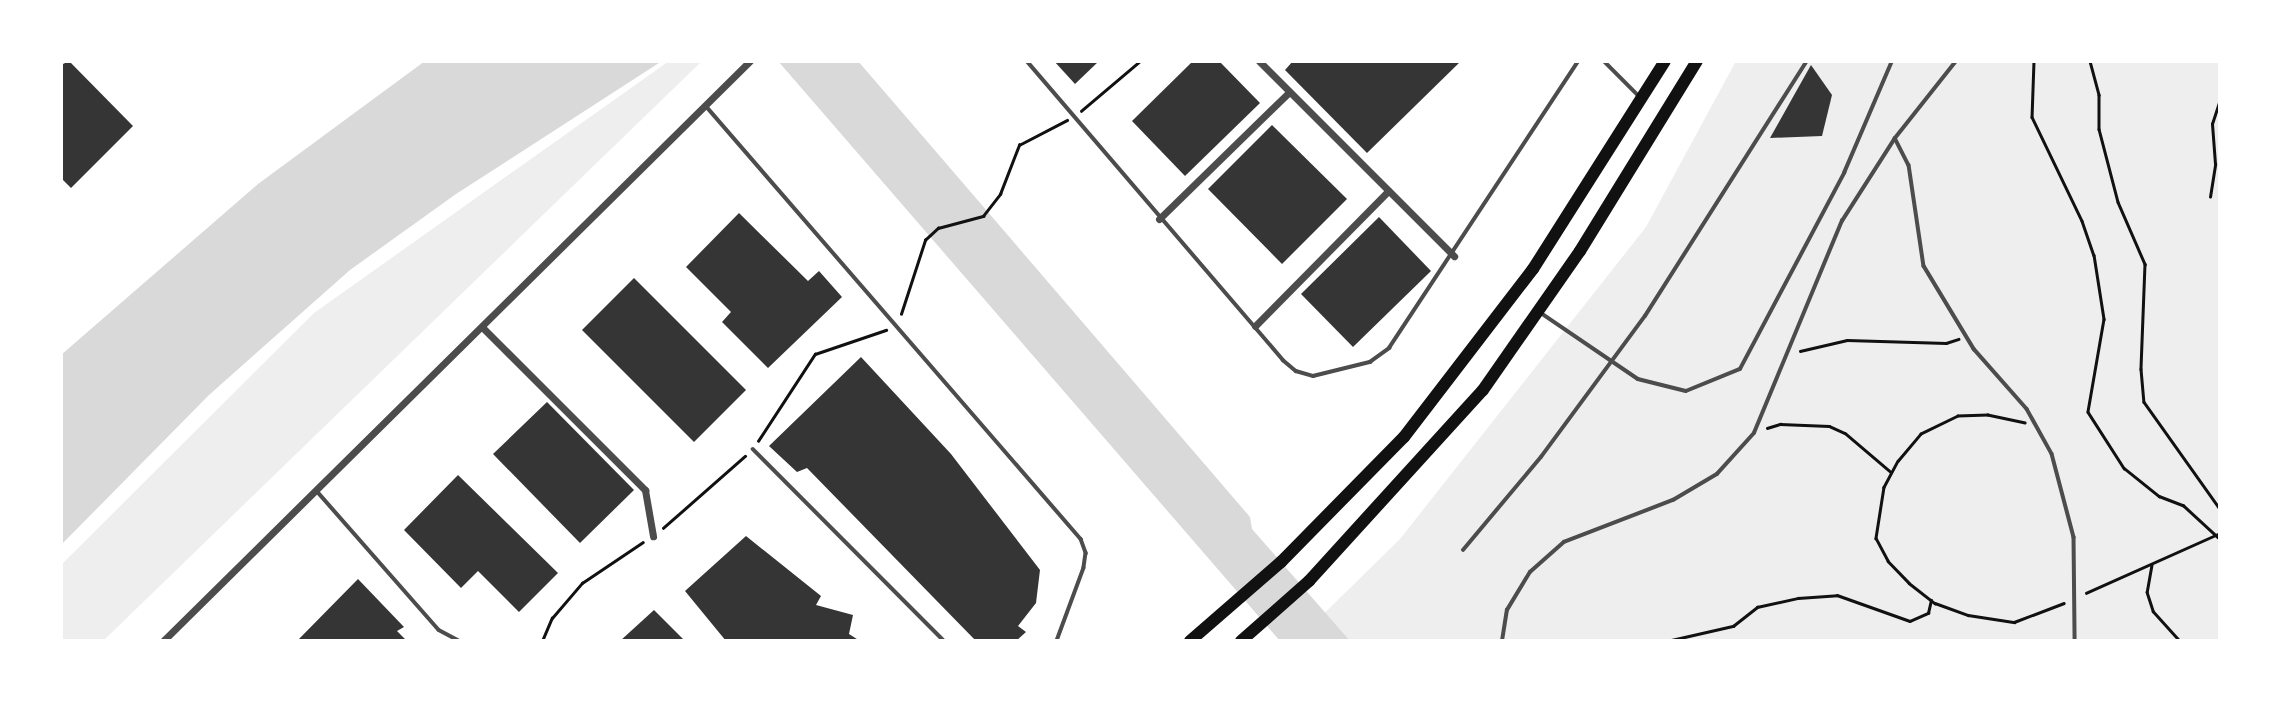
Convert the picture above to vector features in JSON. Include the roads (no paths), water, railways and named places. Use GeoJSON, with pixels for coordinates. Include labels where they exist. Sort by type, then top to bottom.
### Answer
{"type":"FeatureCollection","features":[{"type":"Feature","properties":{"kind":"main road"},"geometry":{"type":"LineString","coordinates":[[1191,641],[1281,562],[1404,437],[1494,324],[1665,61]]}},
{"type":"Feature","properties":{"kind":"main road"},"geometry":{"type":"LineString","coordinates":[[1241,641],[1309,581],[1483,390],[1540,312],[1697,61]]}},
{"type":"Feature","properties":{"kind":"street"},"geometry":{"type":"LineString","coordinates":[[1259,61],[1454,256]]}},
{"type":"Feature","properties":{"kind":"street"},"geometry":{"type":"LineString","coordinates":[[163,641],[750,62]]}},
{"type":"Feature","properties":{"kind":"street"},"geometry":{"type":"LineString","coordinates":[[1159,219],[1289,92]]}},
{"type":"Feature","properties":{"kind":"street"},"geometry":{"type":"LineString","coordinates":[[1255,326],[1388,191]]}},
{"type":"Feature","properties":{"kind":"street"},"geometry":{"type":"LineString","coordinates":[[482,327],[645,490],[653,536]]}},
{"type":"Feature","properties":{"kind":"lane"},"geometry":{"type":"LineString","coordinates":[[1027,61],[1159,219],[1296,371],[1331,374],[1370,362],[1389,348],[1454,256],[1578,61]]}},
{"type":"Feature","properties":{"kind":"lane"},"geometry":{"type":"LineString","coordinates":[[1604,61],[1642,99]]}},
{"type":"Feature","properties":{"kind":"lane"},"geometry":{"type":"LineString","coordinates":[[1463,550],[1541,457],[1611,362],[1807,61]]}},
{"type":"Feature","properties":{"kind":"lane"},"geometry":{"type":"LineString","coordinates":[[1540,312],[1638,379],[1686,390],[1740,369],[1844,173],[1892,61]]}},
{"type":"Feature","properties":{"kind":"lane"},"geometry":{"type":"LineString","coordinates":[[1502,641],[1507,610],[1530,572],[1564,542],[1673,500],[1717,474],[1754,433],[1842,221],[1895,138],[1956,61]]}},
{"type":"Feature","properties":{"kind":"lane"},"geometry":{"type":"LineString","coordinates":[[706,106],[1081,538],[1086,553],[1084,568],[1056,641]]}},
{"type":"Feature","properties":{"kind":"lane"},"geometry":{"type":"LineString","coordinates":[[1895,138],[1909,165],[1924,266],[1967,336],[2037,427],[2066,496],[2074,537],[2077,598],[2075,641]]}},
{"type":"Feature","properties":{"kind":"lane"},"geometry":{"type":"LineString","coordinates":[[753,449],[944,641]]}},
{"type":"Feature","properties":{"kind":"lane"},"geometry":{"type":"LineString","coordinates":[[316,490],[439,630],[460,641]]}}]}
